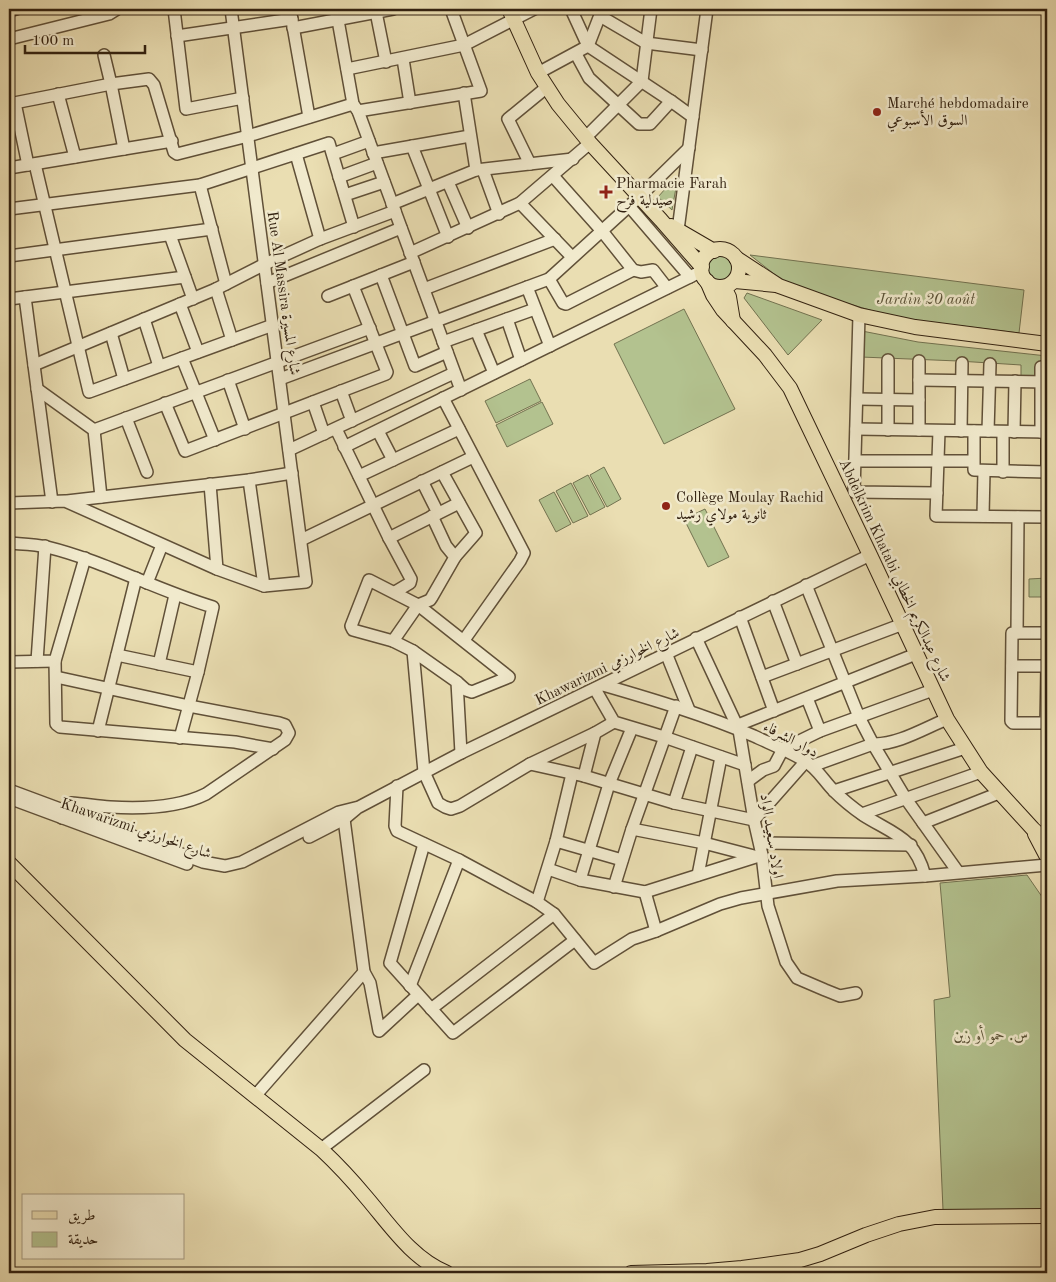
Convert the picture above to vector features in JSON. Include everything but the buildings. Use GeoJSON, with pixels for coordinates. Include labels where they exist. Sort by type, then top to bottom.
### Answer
{"type":"FeatureCollection","features":[{"type":"Feature","properties":{"kind":"main road"},"geometry":{"type":"LineString","coordinates":[[511,14],[546,87],[634,201],[661,220],[714,251]]}},
{"type":"Feature","properties":{"kind":"main road","name":"Abdelkrim Khatabi شارع عبدالكريم الخطابي"},"geometry":{"type":"LineString","coordinates":[[661,220],[723,310],[764,354],[790,388],[947,719],[981,772],[1033,829],[1047,856]]}},
{"type":"Feature","properties":{"kind":"main road"},"geometry":{"type":"LineString","coordinates":[[779,286],[729,284],[715,286],[700,274],[705,257],[714,251],[726,250],[779,286],[859,314],[915,327],[1047,344]]}},
{"type":"Feature","properties":{"kind":"main road"},"geometry":{"type":"LineString","coordinates":[[734,322],[729,298],[729,284],[737,277],[739,267],[736,258]]}},
{"type":"Feature","properties":{"kind":"main road"},"geometry":{"type":"LineString","coordinates":[[9,863],[185,1040],[321,1149],[340,1167],[413,1250],[429,1264],[447,1273]]}},
{"type":"Feature","properties":{"kind":"main road"},"geometry":{"type":"LineString","coordinates":[[631,1273],[724,1270],[800,1260],[899,1224],[935,1217],[1047,1216]]}},
{"type":"Feature","properties":{"kind":"street"},"geometry":{"type":"LineString","coordinates":[[9,10],[16,9]]}},
{"type":"Feature","properties":{"kind":"street"},"geometry":{"type":"LineString","coordinates":[[9,39],[109,14],[118,9]]}},
{"type":"Feature","properties":{"kind":"street"},"geometry":{"type":"LineString","coordinates":[[174,9],[186,109],[242,98]]}},
{"type":"Feature","properties":{"kind":"street","name":"Rue Al Massira شارع المسيرة"},"geometry":{"type":"LineString","coordinates":[[231,9],[306,582],[264,586]]}},
{"type":"Feature","properties":{"kind":"street"},"geometry":{"type":"LineString","coordinates":[[177,36],[292,19],[393,9]]}},
{"type":"Feature","properties":{"kind":"street"},"geometry":{"type":"LineString","coordinates":[[273,325],[89,392],[44,205],[12,104],[146,78],[152,81],[174,152],[177,154],[248,136],[309,117],[356,108],[410,103],[481,90],[451,9]]}},
{"type":"Feature","properties":{"kind":"street"},"geometry":{"type":"LineString","coordinates":[[347,70],[464,46],[511,14],[534,9]]}},
{"type":"Feature","properties":{"kind":"street"},"geometry":{"type":"LineString","coordinates":[[571,9],[588,46],[642,81],[693,118]]}},
{"type":"Feature","properties":{"kind":"street"},"geometry":{"type":"LineString","coordinates":[[328,296],[381,275],[448,237],[520,203],[573,159],[617,106],[642,81],[651,9]]}},
{"type":"Feature","properties":{"kind":"street"},"geometry":{"type":"LineString","coordinates":[[678,230],[707,9]]}},
{"type":"Feature","properties":{"kind":"street"},"geometry":{"type":"LineString","coordinates":[[376,12],[386,62]]}},
{"type":"Feature","properties":{"kind":"street"},"geometry":{"type":"LineString","coordinates":[[538,73],[588,46],[601,12],[646,43],[702,50]]}},
{"type":"Feature","properties":{"kind":"street"},"geometry":{"type":"LineString","coordinates":[[337,14],[356,108],[460,390]]}},
{"type":"Feature","properties":{"kind":"street"},"geometry":{"type":"LineString","coordinates":[[292,19],[309,117]]}},
{"type":"Feature","properties":{"kind":"street"},"geometry":{"type":"LineString","coordinates":[[576,54],[589,78],[636,122],[644,125],[652,122],[671,101]]}},
{"type":"Feature","properties":{"kind":"street"},"geometry":{"type":"LineString","coordinates":[[104,55],[124,149]]}},
{"type":"Feature","properties":{"kind":"street"},"geometry":{"type":"LineString","coordinates":[[402,59],[410,103]]}},
{"type":"Feature","properties":{"kind":"street"},"geometry":{"type":"LineString","coordinates":[[530,164],[508,119],[546,87]]}},
{"type":"Feature","properties":{"kind":"street"},"geometry":{"type":"LineString","coordinates":[[464,93],[470,136],[479,170],[499,214]]}},
{"type":"Feature","properties":{"kind":"street"},"geometry":{"type":"LineString","coordinates":[[58,94],[75,158]]}},
{"type":"Feature","properties":{"kind":"street"},"geometry":{"type":"LineString","coordinates":[[339,177],[375,158],[412,146],[470,136]]}},
{"type":"Feature","properties":{"kind":"street"},"geometry":{"type":"LineString","coordinates":[[9,168],[172,141]]}},
{"type":"Feature","properties":{"kind":"street"},"geometry":{"type":"LineString","coordinates":[[333,154],[369,141]]}},
{"type":"Feature","properties":{"kind":"street"},"geometry":{"type":"LineString","coordinates":[[9,209],[200,185],[329,143],[354,227]]}},
{"type":"Feature","properties":{"kind":"street"},"geometry":{"type":"LineString","coordinates":[[412,146],[448,237]]}},
{"type":"Feature","properties":{"kind":"street"},"geometry":{"type":"LineString","coordinates":[[280,379],[549,279],[689,148]]}},
{"type":"Feature","properties":{"kind":"street"},"geometry":{"type":"LineString","coordinates":[[296,154],[320,239]]}},
{"type":"Feature","properties":{"kind":"street"},"geometry":{"type":"LineString","coordinates":[[34,365],[221,286],[320,239],[354,227],[429,189],[479,170],[573,159]]}},
{"type":"Feature","properties":{"kind":"street"},"geometry":{"type":"LineString","coordinates":[[553,176],[602,231],[633,270],[641,272],[653,270],[667,288]]}},
{"type":"Feature","properties":{"kind":"street"},"geometry":{"type":"LineString","coordinates":[[344,195],[384,182]]}},
{"type":"Feature","properties":{"kind":"street"},"geometry":{"type":"LineString","coordinates":[[448,182],[468,228]]}},
{"type":"Feature","properties":{"kind":"street"},"geometry":{"type":"LineString","coordinates":[[200,185],[212,229],[232,340]]}},
{"type":"Feature","properties":{"kind":"street"},"geometry":{"type":"LineString","coordinates":[[344,447],[667,288],[700,274],[634,201]]}},
{"type":"Feature","properties":{"kind":"street"},"geometry":{"type":"LineString","coordinates":[[520,203],[572,257]]}},
{"type":"Feature","properties":{"kind":"street"},"geometry":{"type":"LineString","coordinates":[[267,283],[401,228]]}},
{"type":"Feature","properties":{"kind":"street"},"geometry":{"type":"LineString","coordinates":[[9,256],[212,229]]}},
{"type":"Feature","properties":{"kind":"street"},"geometry":{"type":"LineString","coordinates":[[170,235],[193,298]]}},
{"type":"Feature","properties":{"kind":"street"},"geometry":{"type":"LineString","coordinates":[[424,290],[555,240]]}},
{"type":"Feature","properties":{"kind":"street"},"geometry":{"type":"LineString","coordinates":[[549,279],[563,303],[566,304],[633,270]]}},
{"type":"Feature","properties":{"kind":"street"},"geometry":{"type":"LineString","coordinates":[[381,275],[415,367],[445,347],[476,330],[536,309]]}},
{"type":"Feature","properties":{"kind":"street"},"geometry":{"type":"LineString","coordinates":[[9,299],[185,277]]}},
{"type":"Feature","properties":{"kind":"street"},"geometry":{"type":"LineString","coordinates":[[165,403],[184,451],[387,373],[353,286]]}},
{"type":"Feature","properties":{"kind":"street"},"geometry":{"type":"LineString","coordinates":[[527,287],[550,346]]}},
{"type":"Feature","properties":{"kind":"street"},"geometry":{"type":"LineString","coordinates":[[25,297],[52,502]]}},
{"type":"Feature","properties":{"kind":"street"},"geometry":{"type":"LineString","coordinates":[[180,304],[198,352]]}},
{"type":"Feature","properties":{"kind":"street"},"geometry":{"type":"LineString","coordinates":[[859,314],[854,492],[937,493]]}},
{"type":"Feature","properties":{"kind":"street"},"geometry":{"type":"LineString","coordinates":[[144,319],[159,366]]}},
{"type":"Feature","properties":{"kind":"street"},"geometry":{"type":"LineString","coordinates":[[507,319],[521,360]]}},
{"type":"Feature","properties":{"kind":"street"},"geometry":{"type":"LineString","coordinates":[[94,430],[370,328]]}},
{"type":"Feature","properties":{"kind":"street"},"geometry":{"type":"LineString","coordinates":[[476,330],[494,373]]}},
{"type":"Feature","properties":{"kind":"street"},"geometry":{"type":"LineString","coordinates":[[111,333],[124,379]]}},
{"type":"Feature","properties":{"kind":"street"},"geometry":{"type":"LineString","coordinates":[[182,358],[215,440]]}},
{"type":"Feature","properties":{"kind":"street"},"geometry":{"type":"LineString","coordinates":[[888,360],[888,430]]}},
{"type":"Feature","properties":{"kind":"street"},"geometry":{"type":"LineString","coordinates":[[919,361],[919,430]]}},
{"type":"Feature","properties":{"kind":"street"},"geometry":{"type":"LineString","coordinates":[[961,431],[962,363]]}},
{"type":"Feature","properties":{"kind":"street"},"geometry":{"type":"LineString","coordinates":[[988,431],[990,364]]}},
{"type":"Feature","properties":{"kind":"street"},"geometry":{"type":"LineString","coordinates":[[974,431],[974,470],[1047,472],[1044,382],[1041,367]]}},
{"type":"Feature","properties":{"kind":"street"},"geometry":{"type":"LineString","coordinates":[[289,450],[454,373]]}},
{"type":"Feature","properties":{"kind":"street"},"geometry":{"type":"LineString","coordinates":[[228,380],[245,429]]}},
{"type":"Feature","properties":{"kind":"street"},"geometry":{"type":"LineString","coordinates":[[919,380],[1044,382]]}},
{"type":"Feature","properties":{"kind":"street"},"geometry":{"type":"LineString","coordinates":[[1003,472],[1015,381]]}},
{"type":"Feature","properties":{"kind":"street"},"geometry":{"type":"LineString","coordinates":[[37,390],[94,430],[101,497]]}},
{"type":"Feature","properties":{"kind":"street"},"geometry":{"type":"LineString","coordinates":[[341,391],[352,421]]}},
{"type":"Feature","properties":{"kind":"street"},"geometry":{"type":"LineString","coordinates":[[443,398],[524,554],[464,640]]}},
{"type":"Feature","properties":{"kind":"street"},"geometry":{"type":"LineString","coordinates":[[857,399],[919,400]]}},
{"type":"Feature","properties":{"kind":"street"},"geometry":{"type":"LineString","coordinates":[[313,402],[324,434]]}},
{"type":"Feature","properties":{"kind":"street"},"geometry":{"type":"LineString","coordinates":[[126,418],[147,472]]}},
{"type":"Feature","properties":{"kind":"street"},"geometry":{"type":"LineString","coordinates":[[336,428],[411,581],[395,592]]}},
{"type":"Feature","properties":{"kind":"street"},"geometry":{"type":"LineString","coordinates":[[359,476],[458,429]]}},
{"type":"Feature","properties":{"kind":"street"},"geometry":{"type":"LineString","coordinates":[[378,430],[394,460]]}},
{"type":"Feature","properties":{"kind":"street"},"geometry":{"type":"LineString","coordinates":[[856,430],[1045,432]]}},
{"type":"Feature","properties":{"kind":"street"},"geometry":{"type":"LineString","coordinates":[[940,431],[936,516],[1047,517]]}},
{"type":"Feature","properties":{"kind":"street"},"geometry":{"type":"LineString","coordinates":[[301,540],[473,457]]}},
{"type":"Feature","properties":{"kind":"street"},"geometry":{"type":"LineString","coordinates":[[855,461],[973,461]]}},
{"type":"Feature","properties":{"kind":"street"},"geometry":{"type":"LineString","coordinates":[[983,516],[984,471]]}},
{"type":"Feature","properties":{"kind":"street"},"geometry":{"type":"LineString","coordinates":[[9,503],[65,501],[249,480],[292,472]]}},
{"type":"Feature","properties":{"kind":"street"},"geometry":{"type":"LineString","coordinates":[[393,641],[418,605],[430,600],[455,557],[476,534],[442,472]]}},
{"type":"Feature","properties":{"kind":"street"},"geometry":{"type":"LineString","coordinates":[[65,501],[217,569],[264,586],[249,480]]}},
{"type":"Feature","properties":{"kind":"street"},"geometry":{"type":"LineString","coordinates":[[422,481],[446,546],[455,557]]}},
{"type":"Feature","properties":{"kind":"street"},"geometry":{"type":"LineString","coordinates":[[210,484],[217,569]]}},
{"type":"Feature","properties":{"kind":"street"},"geometry":{"type":"LineString","coordinates":[[389,538],[459,503]]}},
{"type":"Feature","properties":{"kind":"street"},"geometry":{"type":"LineString","coordinates":[[1017,633],[1018,517]]}},
{"type":"Feature","properties":{"kind":"street"},"geometry":{"type":"LineString","coordinates":[[9,543],[45,546],[85,558],[175,595],[213,607],[180,738]]}},
{"type":"Feature","properties":{"kind":"street"},"geometry":{"type":"LineString","coordinates":[[148,583],[162,545]]}},
{"type":"Feature","properties":{"kind":"street"},"geometry":{"type":"LineString","coordinates":[[37,662],[45,546]]}},
{"type":"Feature","properties":{"kind":"street","name":"Khawarizmi شارع الخوارزمي"},"geometry":{"type":"LineString","coordinates":[[9,793],[134,840],[203,862],[225,866],[242,862],[282,846],[424,772],[870,555]]}},
{"type":"Feature","properties":{"kind":"street"},"geometry":{"type":"LineString","coordinates":[[85,558],[55,660],[58,726],[235,742],[272,749]]}},
{"type":"Feature","properties":{"kind":"street"},"geometry":{"type":"LineString","coordinates":[[98,731],[136,578]]}},
{"type":"Feature","properties":{"kind":"street"},"geometry":{"type":"LineString","coordinates":[[371,580],[418,605],[464,640],[509,676],[472,692],[466,690],[413,651],[393,641],[353,630],[351,626],[368,581],[371,580]]}},
{"type":"Feature","properties":{"kind":"street"},"geometry":{"type":"LineString","coordinates":[[806,585],[832,651],[873,744],[889,774],[958,872]]}},
{"type":"Feature","properties":{"kind":"street"},"geometry":{"type":"LineString","coordinates":[[159,664],[175,595]]}},
{"type":"Feature","properties":{"kind":"street"},"geometry":{"type":"LineString","coordinates":[[773,602],[798,664]]}},
{"type":"Feature","properties":{"kind":"street"},"geometry":{"type":"LineString","coordinates":[[740,618],[774,711]]}},
{"type":"Feature","properties":{"kind":"street"},"geometry":{"type":"LineString","coordinates":[[762,677],[903,624]]}},
{"type":"Feature","properties":{"kind":"street"},"geometry":{"type":"LineString","coordinates":[[1012,666],[1047,666],[1046,723],[1012,723],[1012,666],[1012,633],[1047,633]]}},
{"type":"Feature","properties":{"kind":"street","name":"اولاد سـعيـد الواد"},"geometry":{"type":"LineString","coordinates":[[696,638],[738,727],[768,906],[786,962],[797,978],[840,996],[856,993]]}},
{"type":"Feature","properties":{"kind":"street"},"geometry":{"type":"LineString","coordinates":[[413,651],[424,772],[438,803],[445,807],[451,809],[460,806],[530,764],[614,722]]}},
{"type":"Feature","properties":{"kind":"street"},"geometry":{"type":"LineString","coordinates":[[666,653],[689,710]]}},
{"type":"Feature","properties":{"kind":"street"},"geometry":{"type":"LineString","coordinates":[[738,727],[916,654]]}},
{"type":"Feature","properties":{"kind":"street"},"geometry":{"type":"LineString","coordinates":[[117,655],[198,672]]}},
{"type":"Feature","properties":{"kind":"street"},"geometry":{"type":"LineString","coordinates":[[9,662],[55,660]]}},
{"type":"Feature","properties":{"kind":"street"},"geometry":{"type":"LineString","coordinates":[[56,676],[189,706],[285,725],[289,733],[288,737],[272,749],[206,794],[194,800],[174,805],[126,808],[72,803],[69,804],[64,814]]}},
{"type":"Feature","properties":{"kind":"street"},"geometry":{"type":"LineString","coordinates":[[457,682],[461,754]]}},
{"type":"Feature","properties":{"kind":"street"},"geometry":{"type":"LineString","coordinates":[[599,687],[614,722],[745,765]]}},
{"type":"Feature","properties":{"kind":"street","name":"دوار الشرفاء"},"geometry":{"type":"LineString","coordinates":[[599,687],[676,706],[738,727],[809,763],[834,791],[862,814],[893,831],[911,845],[918,855],[925,876]]}},
{"type":"Feature","properties":{"kind":"street"},"geometry":{"type":"LineString","coordinates":[[748,781],[763,770],[774,766],[783,749],[820,731],[933,690]]}},
{"type":"Feature","properties":{"kind":"street"},"geometry":{"type":"LineString","coordinates":[[807,698],[820,731]]}},
{"type":"Feature","properties":{"kind":"street"},"geometry":{"type":"LineString","coordinates":[[614,887],[632,828],[676,706]]}},
{"type":"Feature","properties":{"kind":"street"},"geometry":{"type":"LineString","coordinates":[[530,764],[578,775],[643,796],[754,820],[809,763],[873,744],[881,745],[892,742],[947,719]]}},
{"type":"Feature","properties":{"kind":"street"},"geometry":{"type":"LineString","coordinates":[[580,880],[609,784],[632,728]]}},
{"type":"Feature","properties":{"kind":"street"},"geometry":{"type":"LineString","coordinates":[[537,902],[578,775],[595,733]]}},
{"type":"Feature","properties":{"kind":"street"},"geometry":{"type":"LineString","coordinates":[[674,803],[692,747]]}},
{"type":"Feature","properties":{"kind":"street"},"geometry":{"type":"LineString","coordinates":[[834,791],[965,748]]}},
{"type":"Feature","properties":{"kind":"street"},"geometry":{"type":"LineString","coordinates":[[698,875],[721,757]]}},
{"type":"Feature","properties":{"kind":"street"},"geometry":{"type":"LineString","coordinates":[[862,814],[981,772]]}},
{"type":"Feature","properties":{"kind":"street"},"geometry":{"type":"LineString","coordinates":[[397,786],[396,829],[399,833],[459,860],[537,902],[554,914],[594,963],[627,941],[720,904],[741,898],[837,881],[925,876],[1047,856]]}},
{"type":"Feature","properties":{"kind":"street"},"geometry":{"type":"LineString","coordinates":[[923,823],[999,793]]}},
{"type":"Feature","properties":{"kind":"street"},"geometry":{"type":"LineString","coordinates":[[342,816],[364,972],[370,984],[379,1031],[414,991],[459,860]]}},
{"type":"Feature","properties":{"kind":"street"},"geometry":{"type":"LineString","coordinates":[[632,828],[704,844],[759,852],[911,845]]}},
{"type":"Feature","properties":{"kind":"street"},"geometry":{"type":"LineString","coordinates":[[556,841],[622,860]]}},
{"type":"Feature","properties":{"kind":"street"},"geometry":{"type":"LineString","coordinates":[[424,844],[390,960],[392,968],[453,1033],[575,940]]}},
{"type":"Feature","properties":{"kind":"street"},"geometry":{"type":"LineString","coordinates":[[548,869],[580,880],[645,892],[698,875],[759,852]]}},
{"type":"Feature","properties":{"kind":"street"},"geometry":{"type":"LineString","coordinates":[[645,892],[656,931]]}},
{"type":"Feature","properties":{"kind":"street"},"geometry":{"type":"LineString","coordinates":[[431,1009],[554,914]]}},
{"type":"Feature","properties":{"kind":"street"},"geometry":{"type":"LineString","coordinates":[[255,1096],[364,972]]}},
{"type":"Feature","properties":{"kind":"street"},"geometry":{"type":"LineString","coordinates":[[321,1149],[424,1070]]}},
{"type":"Feature","properties":{"kind":"green space"},"geometry":{"type":"Polygon","coordinates":[[[673,180],[677,182],[672,210],[658,197],[673,180]]]}},
{"type":"Feature","properties":{"kind":"green space"},"geometry":{"type":"Polygon","coordinates":[[[721,254],[731,258],[735,268],[731,278],[721,282],[711,278],[707,268],[711,258],[721,254]]]}},
{"type":"Feature","properties":{"kind":"green space","name":"Jardin 20 août"},"geometry":{"type":"Polygon","coordinates":[[[750,255],[1024,290],[1019,333],[914,320],[873,311],[823,296],[783,281],[750,255]]]}},
{"type":"Feature","properties":{"kind":"green space"},"geometry":{"type":"Polygon","coordinates":[[[747,293],[822,320],[788,355],[744,298],[747,293]]]}},
{"type":"Feature","properties":{"kind":"green space"},"geometry":{"type":"Polygon","coordinates":[[[684,309],[735,409],[664,444],[614,344],[684,309]]]}},
{"type":"Feature","properties":{"kind":"green space"},"geometry":{"type":"Polygon","coordinates":[[[862,331],[918,342],[1047,356],[1047,381],[1021,380],[1021,365],[861,357],[862,331]]]}},
{"type":"Feature","properties":{"kind":"green space"},"geometry":{"type":"Polygon","coordinates":[[[530,379],[541,401],[496,423],[485,401],[530,379]]]}},
{"type":"Feature","properties":{"kind":"green space"},"geometry":{"type":"Polygon","coordinates":[[[542,402],[553,424],[507,447],[496,425],[542,402]]]}},
{"type":"Feature","properties":{"kind":"green space"},"geometry":{"type":"Polygon","coordinates":[[[604,467],[621,499],[607,507],[590,475],[604,467]]]}},
{"type":"Feature","properties":{"kind":"green space"},"geometry":{"type":"Polygon","coordinates":[[[588,475],[605,507],[590,515],[573,483],[588,475]]]}},
{"type":"Feature","properties":{"kind":"green space"},"geometry":{"type":"Polygon","coordinates":[[[571,483],[588,516],[573,523],[556,491],[571,483]]]}},
{"type":"Feature","properties":{"kind":"green space"},"geometry":{"type":"Polygon","coordinates":[[[554,492],[571,524],[556,532],[539,500],[554,492]]]}},
{"type":"Feature","properties":{"kind":"green space"},"geometry":{"type":"Polygon","coordinates":[[[705,509],[729,557],[708,567],[684,519],[705,509]]]}},
{"type":"Feature","properties":{"kind":"green space"},"geometry":{"type":"Polygon","coordinates":[[[1047,578],[1047,597],[1029,597],[1029,579],[1047,578]]]}},
{"type":"Feature","properties":{"kind":"green space","name":"س. حمو أو زين"},"geometry":{"type":"Polygon","coordinates":[[[1027,875],[1047,904],[1047,1210],[943,1210],[934,1000],[950,997],[940,883],[1027,875]]]}},
{"type":"Feature","properties":{"kind":"place","name":"Marché hebdomadaire السوق الأسبوعي"},"geometry":{"type":"Point","coordinates":[877,112]}},
{"type":"Feature","properties":{"kind":"place","name":"Pharmacie Farah صيدلية فرح"},"geometry":{"type":"Point","coordinates":[606,192]}},
{"type":"Feature","properties":{"kind":"place","name":"Collège Moulay Rachid ثانوية مولاي رشيد"},"geometry":{"type":"Point","coordinates":[666,506]}}]}
